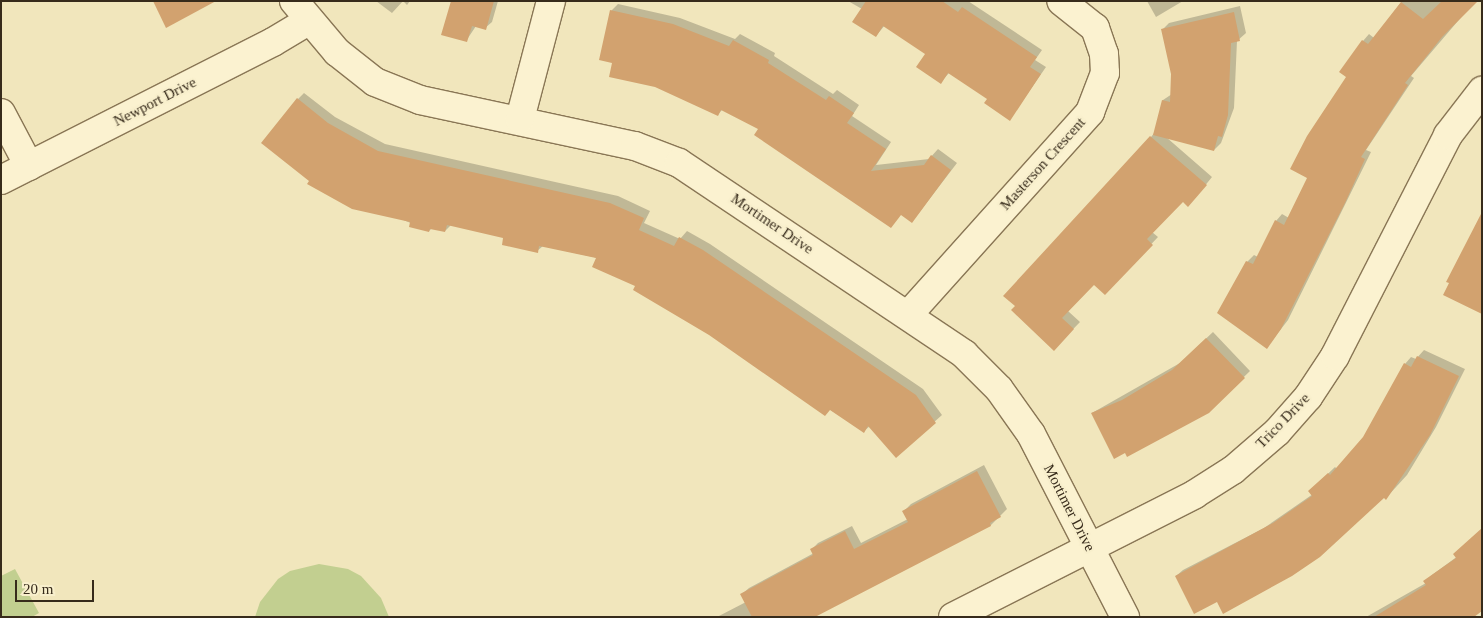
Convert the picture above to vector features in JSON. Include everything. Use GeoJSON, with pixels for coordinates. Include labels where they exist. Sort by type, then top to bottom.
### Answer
{"type":"FeatureCollection","features":[{"type":"Feature","properties":{"kind":"street"},"geometry":{"type":"LineString","coordinates":[[520,120],[551,1]]}},
{"type":"Feature","properties":{"kind":"street","name":"Masterson Crescent"},"geometry":{"type":"LineString","coordinates":[[908,315],[1090,112],[1105,74],[1104,54],[1095,28],[1061,1]]}},
{"type":"Feature","properties":{"kind":"street","name":"Mortimer Drive"},"geometry":{"type":"LineString","coordinates":[[301,11],[337,52],[375,82],[420,100],[635,146],[680,163],[964,354],[1000,390],[1031,434],[1125,617]]}},
{"type":"Feature","properties":{"kind":"street","name":"Newport Drive"},"geometry":{"type":"LineString","coordinates":[[1,180],[274,42],[301,11]]}},
{"type":"Feature","properties":{"kind":"street","name":"Trico Drive"},"geometry":{"type":"LineString","coordinates":[[953,617],[1088,547],[1161,513],[1233,470],[1277,432],[1308,397],[1336,356],[1448,135],[1482,91]]}},
{"type":"Feature","properties":{"kind":"street"},"geometry":{"type":"LineString","coordinates":[[1,113],[29,166]]}},
{"type":"Feature","properties":{"kind":"green space"},"geometry":{"type":"Polygon","coordinates":[[[319,564],[348,569],[361,576],[381,598],[389,617],[255,617],[260,602],[278,579],[290,571],[319,564]]]}},
{"type":"Feature","properties":{"kind":"green space"},"geometry":{"type":"Polygon","coordinates":[[[15,569],[39,613],[32,617],[1,617],[1,576],[15,569]]]}},
{"type":"Feature","properties":{"kind":"building"},"geometry":{"type":"Polygon","coordinates":[[[153,1],[216,1],[166,28],[153,1]]]}},
{"type":"Feature","properties":{"kind":"building"},"geometry":{"type":"Polygon","coordinates":[[[451,1],[494,1],[486,30],[472,26],[467,42],[441,35],[451,1]]]}},
{"type":"Feature","properties":{"kind":"building"},"geometry":{"type":"Polygon","coordinates":[[[866,1],[942,1],[958,12],[962,7],[1037,57],[1030,67],[1041,74],[1010,121],[984,103],[987,99],[948,73],[941,84],[916,67],[925,54],[883,26],[876,37],[852,22],[866,1]]]}},
{"type":"Feature","properties":{"kind":"building"},"geometry":{"type":"Polygon","coordinates":[[[1442,1],[1478,1],[1442,37],[1405,83],[1408,85],[1361,157],[1365,159],[1345,203],[1281,329],[1267,349],[1217,313],[1246,261],[1253,264],[1275,220],[1284,225],[1307,178],[1290,169],[1307,136],[1346,77],[1339,72],[1362,40],[1368,44],[1401,2],[1423,19],[1442,1]]]}},
{"type":"Feature","properties":{"kind":"building"},"geometry":{"type":"Polygon","coordinates":[[[610,10],[673,24],[729,46],[733,40],[769,60],[768,63],[826,100],[829,96],[854,113],[847,123],[886,149],[871,171],[924,165],[931,155],[951,170],[912,223],[901,215],[891,228],[754,135],[758,129],[721,110],[718,116],[655,87],[609,77],[612,63],[599,60],[610,10]]]}},
{"type":"Feature","properties":{"kind":"building"},"geometry":{"type":"Polygon","coordinates":[[[1234,12],[1240,41],[1231,43],[1228,115],[1222,137],[1218,136],[1214,151],[1153,135],[1162,100],[1170,102],[1171,74],[1161,29],[1234,12]]]}},
{"type":"Feature","properties":{"kind":"building"},"geometry":{"type":"Polygon","coordinates":[[[297,98],[328,123],[378,151],[610,203],[644,218],[639,230],[674,246],[679,237],[703,250],[916,395],[936,423],[896,458],[868,426],[864,433],[830,410],[825,416],[709,335],[633,290],[635,286],[592,267],[596,258],[539,246],[538,253],[502,245],[503,238],[447,225],[445,232],[430,229],[429,232],[409,227],[410,222],[352,209],[307,184],[309,181],[261,143],[297,98]]]}},
{"type":"Feature","properties":{"kind":"building"},"geometry":{"type":"Polygon","coordinates":[[[1150,136],[1207,185],[1188,207],[1183,202],[1147,239],[1153,245],[1105,295],[1094,285],[1062,318],[1074,329],[1054,351],[1011,310],[1015,306],[1003,296],[1150,136]]]}},
{"type":"Feature","properties":{"kind":"building"},"geometry":{"type":"Polygon","coordinates":[[[1482,212],[1482,314],[1443,295],[1449,283],[1446,282],[1482,212]]]}},
{"type":"Feature","properties":{"kind":"building"},"geometry":{"type":"Polygon","coordinates":[[[1206,338],[1245,378],[1209,413],[1127,457],[1125,453],[1114,459],[1091,413],[1122,400],[1172,370],[1206,338]]]}},
{"type":"Feature","properties":{"kind":"building"},"geometry":{"type":"Polygon","coordinates":[[[1417,356],[1459,376],[1430,435],[1386,500],[1384,498],[1320,557],[1292,576],[1223,614],[1217,602],[1194,614],[1175,576],[1273,523],[1312,496],[1308,491],[1328,473],[1330,475],[1363,437],[1404,363],[1411,367],[1417,356]]]}},
{"type":"Feature","properties":{"kind":"building"},"geometry":{"type":"Polygon","coordinates":[[[977,471],[1001,517],[990,523],[991,526],[815,617],[752,617],[740,594],[813,555],[810,549],[845,531],[854,549],[908,522],[902,511],[977,471]]]}},
{"type":"Feature","properties":{"kind":"building"},"geometry":{"type":"Polygon","coordinates":[[[1482,528],[1482,611],[1474,617],[1374,617],[1426,585],[1423,581],[1456,558],[1453,554],[1482,528]]]}}]}
